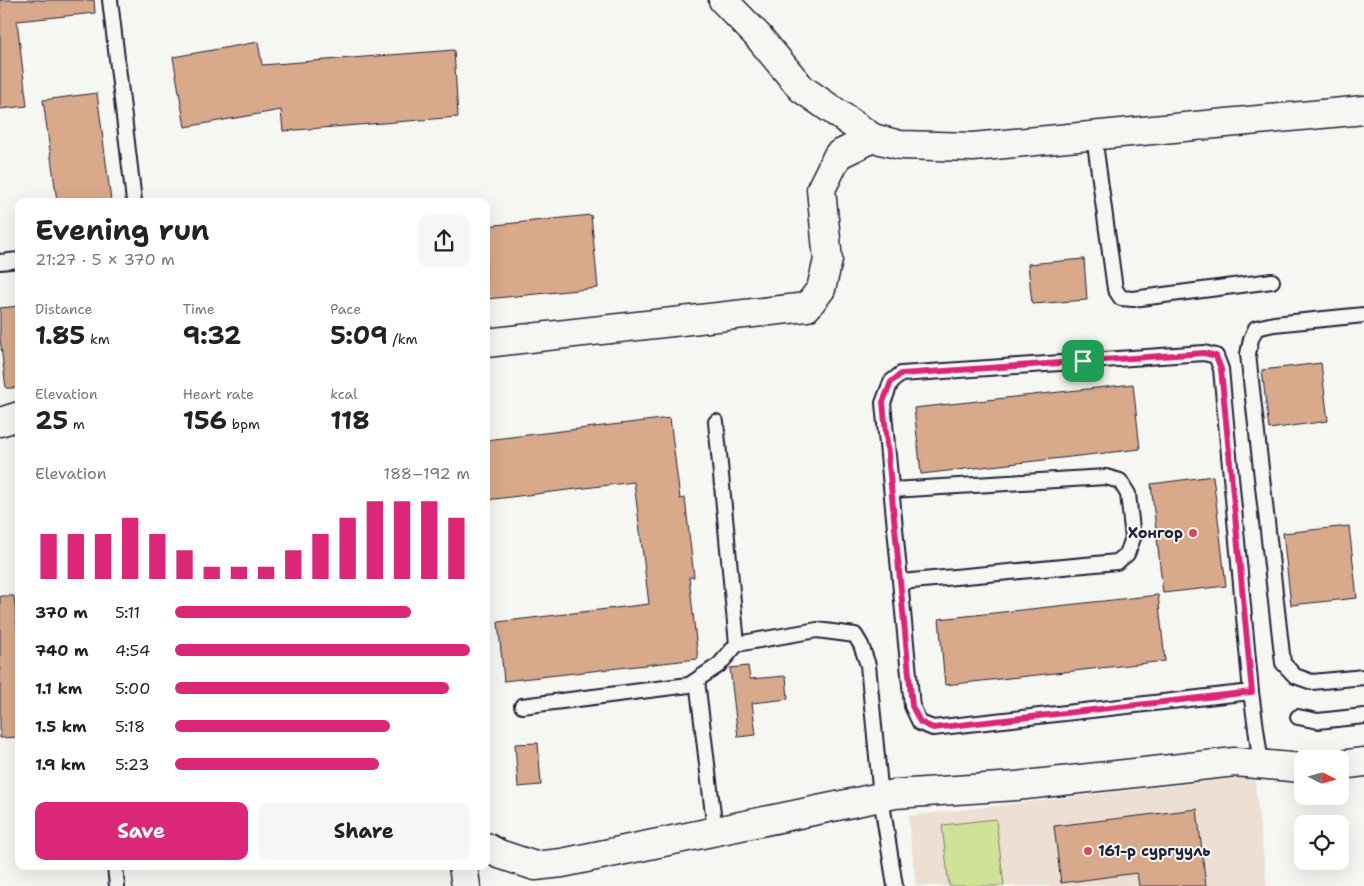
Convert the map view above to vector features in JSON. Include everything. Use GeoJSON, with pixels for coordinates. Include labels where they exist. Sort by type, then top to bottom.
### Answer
{"type":"FeatureCollection","features":[{"type":"Feature","properties":{"kind":"street"},"geometry":{"type":"LineString","coordinates":[[723,0],[802,88],[873,138],[900,145],[973,147],[1364,110]]}},
{"type":"Feature","properties":{"kind":"street"},"geometry":{"type":"LineString","coordinates":[[490,343],[807,307],[821,289],[828,260],[821,189],[838,155],[873,138]]}},
{"type":"Feature","properties":{"kind":"street"},"geometry":{"type":"LineString","coordinates":[[0,422],[15,417]]}},
{"type":"Feature","properties":{"kind":"street"},"geometry":{"type":"LineString","coordinates":[[490,849],[535,866],[562,863],[894,794],[1016,786],[1235,762],[1294,767]]}},
{"type":"Feature","properties":{"kind":"street"},"geometry":{"type":"LineString","coordinates":[[1349,764],[1364,762]]}},
{"type":"Feature","properties":{"kind":"street"},"geometry":{"type":"LineString","coordinates":[[464,870],[466,886]]}},
{"type":"Feature","properties":{"kind":"lane"},"geometry":{"type":"LineString","coordinates":[[110,0],[134,198]]}},
{"type":"Feature","properties":{"kind":"lane"},"geometry":{"type":"LineString","coordinates":[[1094,136],[1116,289],[1121,298],[1133,299],[1272,281]]}},
{"type":"Feature","properties":{"kind":"lane"},"geometry":{"type":"LineString","coordinates":[[0,262],[15,260]]}},
{"type":"Feature","properties":{"kind":"lane"},"geometry":{"type":"LineString","coordinates":[[1364,315],[1274,324],[1256,328],[1251,339],[1248,354],[1283,663],[1295,676],[1312,682],[1364,677]]}},
{"type":"Feature","properties":{"kind":"lane"},"geometry":{"type":"LineString","coordinates":[[1252,692],[933,728],[920,722],[912,706],[883,402],[891,382],[901,374],[1204,353],[1216,356],[1221,369],[1252,692],[1261,765]]}},
{"type":"Feature","properties":{"kind":"lane"},"geometry":{"type":"LineString","coordinates":[[716,422],[737,644]]}},
{"type":"Feature","properties":{"kind":"lane"},"geometry":{"type":"LineString","coordinates":[[892,490],[1106,477],[1120,481],[1128,494],[1133,538],[1127,554],[1117,562],[901,582]]}},
{"type":"Feature","properties":{"kind":"lane"},"geometry":{"type":"LineString","coordinates":[[522,706],[689,684],[719,665],[737,644],[817,630],[855,635],[862,645],[868,665],[881,797],[895,886]]}},
{"type":"Feature","properties":{"kind":"lane"},"geometry":{"type":"LineString","coordinates":[[697,680],[715,831]]}},
{"type":"Feature","properties":{"kind":"lane"},"geometry":{"type":"LineString","coordinates":[[1298,717],[1318,721],[1364,716]]}},
{"type":"Feature","properties":{"kind":"lane"},"geometry":{"type":"LineString","coordinates":[[115,870],[117,886]]}},
{"type":"Feature","properties":{"kind":"shaded area","name":"161-р сургууль"},"geometry":{"type":"Polygon","coordinates":[[[1254,776],[1267,886],[916,886],[908,816],[1254,776]]]}},
{"type":"Feature","properties":{"kind":"green space"},"geometry":{"type":"Polygon","coordinates":[[[996,819],[1004,886],[949,886],[942,825],[996,819]]]}},
{"type":"Feature","properties":{"kind":"building"},"geometry":{"type":"Polygon","coordinates":[[[0,0],[94,0],[95,13],[17,21],[27,106],[0,109],[0,0]]]}},
{"type":"Feature","properties":{"kind":"building"},"geometry":{"type":"Polygon","coordinates":[[[258,42],[262,65],[454,50],[458,117],[283,131],[281,110],[185,127],[173,57],[258,42]]]}},
{"type":"Feature","properties":{"kind":"building"},"geometry":{"type":"Polygon","coordinates":[[[97,93],[111,198],[57,198],[43,100],[97,93]]]}},
{"type":"Feature","properties":{"kind":"building"},"geometry":{"type":"Polygon","coordinates":[[[591,215],[598,288],[490,299],[490,226],[591,215]]]}},
{"type":"Feature","properties":{"kind":"building"},"geometry":{"type":"Polygon","coordinates":[[[1084,259],[1087,300],[1032,304],[1028,264],[1084,259]]]}},
{"type":"Feature","properties":{"kind":"building"},"geometry":{"type":"Polygon","coordinates":[[[15,306],[15,388],[6,388],[0,338],[0,308],[15,306]]]}},
{"type":"Feature","properties":{"kind":"building"},"geometry":{"type":"Polygon","coordinates":[[[1321,363],[1328,421],[1269,429],[1262,370],[1321,363]]]}},
{"type":"Feature","properties":{"kind":"building"},"geometry":{"type":"Polygon","coordinates":[[[1133,384],[1140,449],[921,474],[914,408],[1133,384]]]}},
{"type":"Feature","properties":{"kind":"building"},"geometry":{"type":"Polygon","coordinates":[[[670,418],[680,499],[685,498],[694,577],[689,577],[698,659],[504,681],[498,622],[649,604],[634,482],[490,500],[490,440],[670,418]]]}},
{"type":"Feature","properties":{"kind":"building"},"geometry":{"type":"Polygon","coordinates":[[[1213,476],[1226,586],[1163,593],[1151,484],[1213,476]]]}},
{"type":"Feature","properties":{"kind":"building"},"geometry":{"type":"Polygon","coordinates":[[[1349,526],[1357,598],[1291,605],[1283,533],[1349,526]]]}},
{"type":"Feature","properties":{"kind":"building"},"geometry":{"type":"Polygon","coordinates":[[[1158,595],[1165,661],[945,685],[939,619],[1158,595]]]}},
{"type":"Feature","properties":{"kind":"building"},"geometry":{"type":"Polygon","coordinates":[[[0,596],[14,596],[15,737],[0,738],[0,596]]]}},
{"type":"Feature","properties":{"kind":"building"},"geometry":{"type":"Polygon","coordinates":[[[748,666],[750,679],[786,676],[788,699],[752,703],[756,735],[738,737],[730,668],[748,666]]]}},
{"type":"Feature","properties":{"kind":"building"},"geometry":{"type":"Polygon","coordinates":[[[538,743],[541,785],[518,787],[515,744],[538,743]]]}},
{"type":"Feature","properties":{"kind":"building"},"geometry":{"type":"Polygon","coordinates":[[[1197,809],[1206,886],[1139,886],[1137,873],[1061,883],[1054,826],[1197,809]]]}},
{"type":"Feature","properties":{"kind":"place","name":"Хонгор"},"geometry":{"type":"Point","coordinates":[1193,533]}},
{"type":"Feature","properties":{"kind":"place","name":"161-р сургууль"},"geometry":{"type":"Point","coordinates":[1088,851]}},
{"type":"Feature","properties":{"kind":"route"},"geometry":{"type":"LineString","coordinates":[[1204,353],[1216,356],[1221,369],[1252,692],[933,728],[920,722],[912,706],[883,402],[891,382],[901,374],[1083,361],[1204,353]]}}]}
